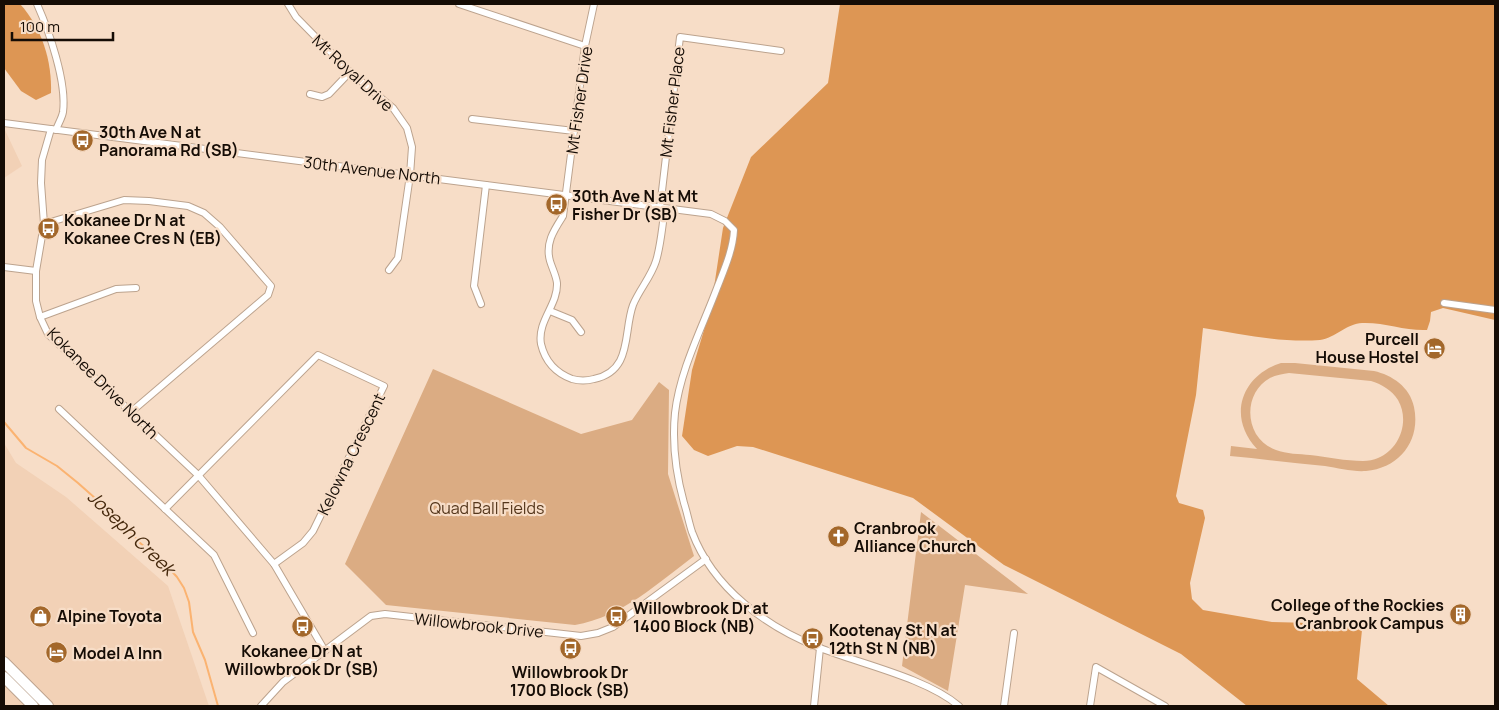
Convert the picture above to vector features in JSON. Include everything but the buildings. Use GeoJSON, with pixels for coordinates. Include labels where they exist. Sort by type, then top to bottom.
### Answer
{"type":"FeatureCollection","features":[{"type":"Feature","properties":{"kind":"highway"},"geometry":{"type":"LineString","coordinates":[[4,662],[31,703]]}},
{"type":"Feature","properties":{"kind":"highway"},"geometry":{"type":"LineString","coordinates":[[4,677],[31,703],[48,706]]}},
{"type":"Feature","properties":{"kind":"street","name":"Kokanee Drive North"},"geometry":{"type":"LineString","coordinates":[[37,4],[54,48],[63,92],[63,113],[42,160],[41,183],[44,224],[36,271],[36,301],[40,317],[48,334],[198,475],[274,564],[325,651]]}},
{"type":"Feature","properties":{"kind":"street","name":"Mt Royal Drive"},"geometry":{"type":"LineString","coordinates":[[288,4],[296,17],[350,72],[393,108],[407,128],[412,147],[410,175],[398,258],[389,270]]}},
{"type":"Feature","properties":{"kind":"street"},"geometry":{"type":"LineString","coordinates":[[460,4],[585,46]]}},
{"type":"Feature","properties":{"kind":"street","name":"Mt Fisher Drive"},"geometry":{"type":"LineString","coordinates":[[594,4],[585,46],[563,216],[552,233],[548,245],[549,258],[557,282],[556,296],[542,326],[541,343],[552,368],[564,376],[588,381],[601,378],[614,369],[623,358],[627,343],[628,320],[633,303],[656,262],[662,208]]}},
{"type":"Feature","properties":{"kind":"street","name":"Mt Fisher Place"},"geometry":{"type":"LineString","coordinates":[[662,208],[680,37],[781,51]]}},
{"type":"Feature","properties":{"kind":"street"},"geometry":{"type":"LineString","coordinates":[[310,94],[322,97],[329,94],[350,72]]}},
{"type":"Feature","properties":{"kind":"street"},"geometry":{"type":"LineString","coordinates":[[472,120],[574,131]]}},
{"type":"Feature","properties":{"kind":"street","name":"30th Avenue North"},"geometry":{"type":"LineString","coordinates":[[4,123],[710,214],[725,221],[734,230],[734,241],[685,370],[675,413],[674,438],[678,479],[693,532],[706,559]]}},
{"type":"Feature","properties":{"kind":"street"},"geometry":{"type":"LineString","coordinates":[[481,304],[474,286],[486,185]]}},
{"type":"Feature","properties":{"kind":"street"},"geometry":{"type":"LineString","coordinates":[[44,224],[124,200],[188,206],[204,213],[220,227],[271,286],[268,295],[131,412]]}},
{"type":"Feature","properties":{"kind":"street"},"geometry":{"type":"LineString","coordinates":[[4,267],[36,271]]}},
{"type":"Feature","properties":{"kind":"street"},"geometry":{"type":"LineString","coordinates":[[40,317],[116,289],[136,288]]}},
{"type":"Feature","properties":{"kind":"street"},"geometry":{"type":"LineString","coordinates":[[1444,303],[1495,310]]}},
{"type":"Feature","properties":{"kind":"street"},"geometry":{"type":"LineString","coordinates":[[550,311],[572,320],[581,332]]}},
{"type":"Feature","properties":{"kind":"street","name":"Kelowna Crescent"},"geometry":{"type":"LineString","coordinates":[[198,475],[318,356],[384,386],[313,531],[303,543],[274,564]]}},
{"type":"Feature","properties":{"kind":"street"},"geometry":{"type":"LineString","coordinates":[[58,409],[214,555],[253,633]]}},
{"type":"Feature","properties":{"kind":"street"},"geometry":{"type":"LineString","coordinates":[[165,509],[198,475]]}},
{"type":"Feature","properties":{"kind":"street"},"geometry":{"type":"LineString","coordinates":[[706,559],[726,585],[751,610],[784,632],[820,648],[921,684],[952,700],[959,706]]}},
{"type":"Feature","properties":{"kind":"street","name":"Willowbrook Drive"},"geometry":{"type":"LineString","coordinates":[[260,706],[283,682],[371,616],[385,614],[581,636],[598,633],[613,627],[706,559]]}},
{"type":"Feature","properties":{"kind":"street"},"geometry":{"type":"LineString","coordinates":[[1004,706],[1014,633]]}},
{"type":"Feature","properties":{"kind":"street"},"geometry":{"type":"LineString","coordinates":[[814,706],[820,648]]}},
{"type":"Feature","properties":{"kind":"street"},"geometry":{"type":"LineString","coordinates":[[1090,706],[1096,667],[1165,706]]}},
{"type":"Feature","properties":{"kind":"shaded area"},"geometry":{"type":"Polygon","coordinates":[[[4,4],[20,4],[28,13],[44,45],[50,69],[51,93],[36,100],[21,91],[4,68],[4,4]]]}},
{"type":"Feature","properties":{"kind":"shaded area"},"geometry":{"type":"Polygon","coordinates":[[[840,4],[1495,4],[1495,320],[1443,308],[1431,312],[1427,330],[1362,323],[1352,325],[1326,339],[1305,341],[1261,337],[1203,328],[1196,395],[1176,496],[1179,503],[1203,510],[1205,518],[1190,583],[1192,599],[1203,610],[1272,622],[1351,624],[1362,630],[1357,679],[1389,706],[1247,706],[1181,654],[1004,565],[913,498],[753,447],[737,446],[708,456],[694,450],[682,436],[692,370],[711,307],[723,228],[751,157],[828,83],[840,4]]]}},
{"type":"Feature","properties":{"kind":"shaded area"},"geometry":{"type":"Polygon","coordinates":[[[4,128],[22,166],[4,178],[4,128]]]}},
{"type":"Feature","properties":{"kind":"shaded area"},"geometry":{"type":"Polygon","coordinates":[[[4,443],[16,463],[66,497],[168,586],[209,706],[4,706],[4,443]]]}},
{"type":"Feature","properties":{"kind":"green space"},"geometry":{"type":"Polygon","coordinates":[[[1281,363],[1295,363],[1374,371],[1394,379],[1409,394],[1414,407],[1415,419],[1411,441],[1398,458],[1389,464],[1378,469],[1366,471],[1230,456],[1231,446],[1257,449],[1248,437],[1242,424],[1241,411],[1248,387],[1256,377],[1267,369],[1281,363]],[[1289,373],[1272,377],[1258,389],[1251,403],[1250,411],[1253,427],[1262,442],[1280,451],[1350,460],[1365,461],[1376,459],[1386,454],[1397,441],[1401,434],[1403,417],[1398,400],[1393,393],[1371,381],[1289,373]]]}},
{"type":"Feature","properties":{"kind":"green space","name":"Quad Ball Fields"},"geometry":{"type":"Polygon","coordinates":[[[433,369],[581,434],[632,420],[659,382],[669,390],[668,474],[694,556],[653,588],[624,607],[592,621],[575,625],[386,605],[345,564],[433,369]]]}},
{"type":"Feature","properties":{"kind":"green space"},"geometry":{"type":"Polygon","coordinates":[[[921,512],[1028,594],[965,585],[948,691],[902,666],[921,512]]]}},
{"type":"Feature","properties":{"kind":"waterway","name":"Joseph Creek"},"geometry":{"type":"LineString","coordinates":[[4,422],[26,448],[57,466],[117,515],[139,542],[177,577],[184,588],[189,602],[193,632],[205,660],[218,706]]}},
{"type":"Feature","properties":{"kind":"place","name":"30th Ave N at Panorama Rd (SB)"},"geometry":{"type":"Point","coordinates":[83,141]}},
{"type":"Feature","properties":{"kind":"place","name":"30th Ave N at Mt Fisher Dr (SB)"},"geometry":{"type":"Point","coordinates":[556,205]}},
{"type":"Feature","properties":{"kind":"place","name":"Kokanee Dr N at Kokanee Cres N (EB)"},"geometry":{"type":"Point","coordinates":[48,229]}},
{"type":"Feature","properties":{"kind":"place","name":"Purcell House Hostel"},"geometry":{"type":"Point","coordinates":[1435,348]}},
{"type":"Feature","properties":{"kind":"place","name":"Cranbrook Alliance Church"},"geometry":{"type":"Point","coordinates":[838,537]}},
{"type":"Feature","properties":{"kind":"place","name":"College of the Rockies Cranbrook Campus"},"geometry":{"type":"Point","coordinates":[1460,614]}},
{"type":"Feature","properties":{"kind":"place","name":"Alpine Toyota"},"geometry":{"type":"Point","coordinates":[41,616]}},
{"type":"Feature","properties":{"kind":"place","name":"Willowbrook Dr at 1400 Block (NB)"},"geometry":{"type":"Point","coordinates":[617,617]}},
{"type":"Feature","properties":{"kind":"place","name":"Kokanee Dr N at Willowbrook Dr (SB)"},"geometry":{"type":"Point","coordinates":[302,627]}},
{"type":"Feature","properties":{"kind":"place","name":"Kootenay St N at 12th St N (NB)"},"geometry":{"type":"Point","coordinates":[813,639]}},
{"type":"Feature","properties":{"kind":"place","name":"Willowbrook Dr 1700 Block (SB)"},"geometry":{"type":"Point","coordinates":[570,648]}},
{"type":"Feature","properties":{"kind":"place","name":"Model A Inn"},"geometry":{"type":"Point","coordinates":[57,653]}}]}
